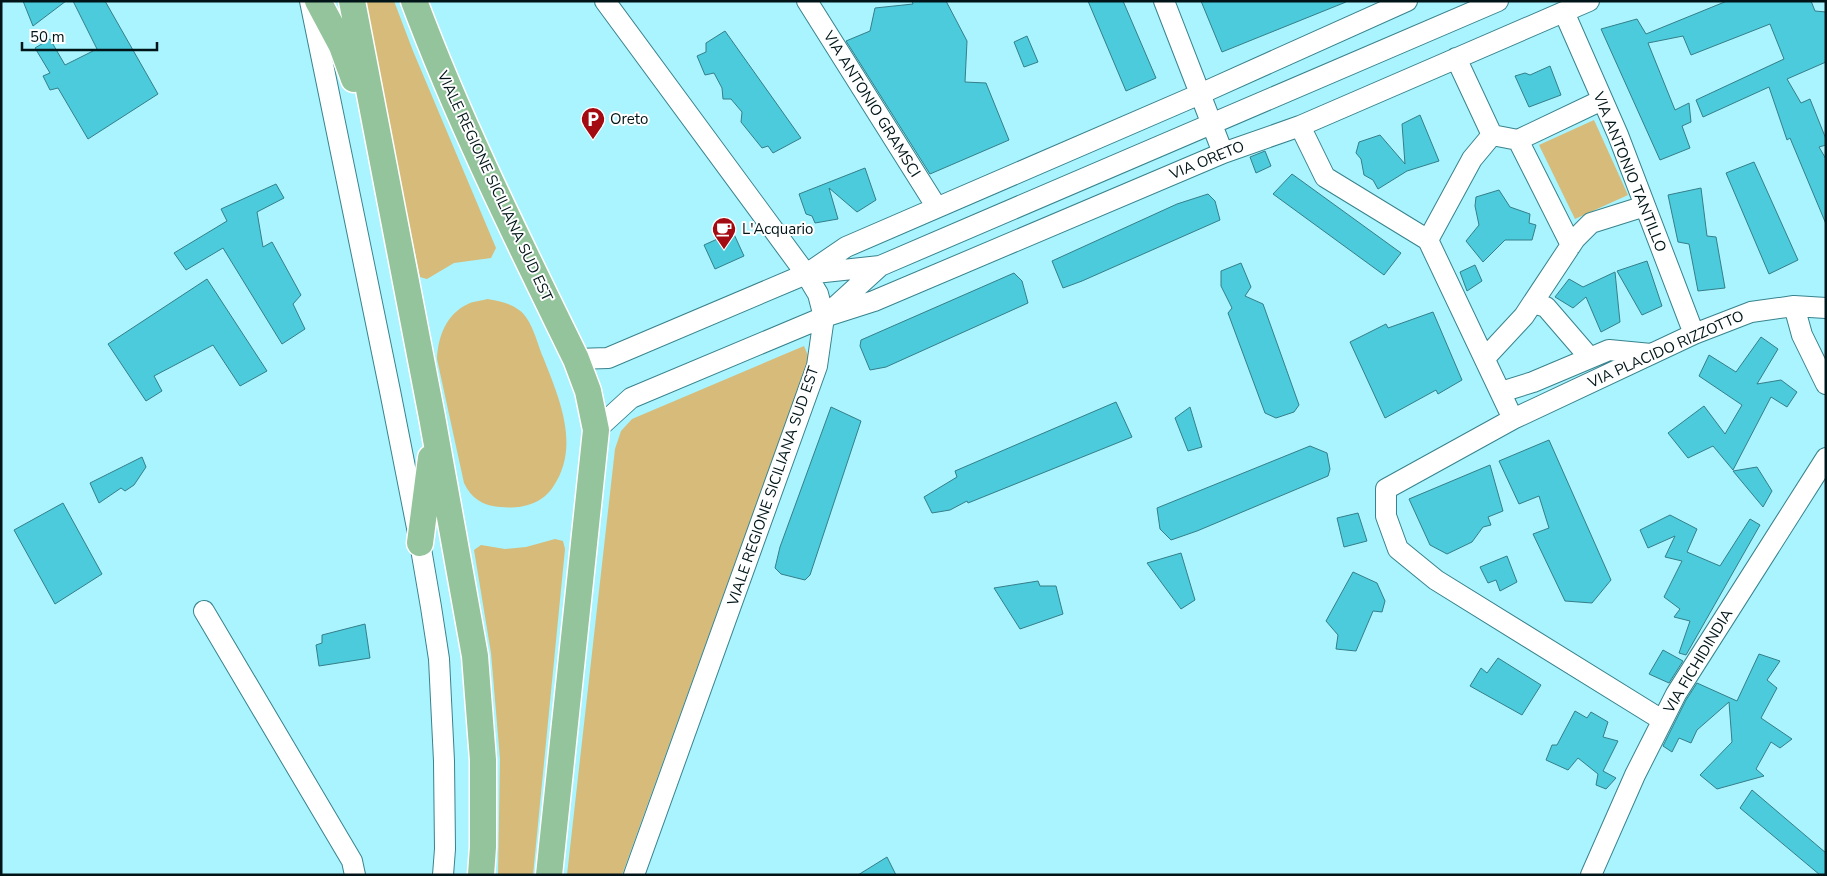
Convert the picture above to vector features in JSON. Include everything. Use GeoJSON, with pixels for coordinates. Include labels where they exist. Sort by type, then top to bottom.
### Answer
{"type":"FeatureCollection","features":[{"type":"Feature","properties":{"kind":"main road"},"geometry":{"type":"LineString","coordinates":[[318,1],[342,46],[381,150]]}},
{"type":"Feature","properties":{"kind":"main road"},"geometry":{"type":"LineString","coordinates":[[352,1],[432,418],[475,656],[483,760],[483,847],[481,875]]}},
{"type":"Feature","properties":{"kind":"main road","name":"VIALE REGIONE SICILIANA SUD EST"},"geometry":{"type":"LineString","coordinates":[[414,1],[485,171],[576,359],[588,391],[596,430],[549,875]]}},
{"type":"Feature","properties":{"kind":"main road"},"geometry":{"type":"LineString","coordinates":[[420,543],[430,472],[432,418]]}},
{"type":"Feature","properties":{"kind":"street"},"geometry":{"type":"LineString","coordinates":[[310,1],[420,543],[439,659],[444,761],[445,849],[443,875]]}},
{"type":"Feature","properties":{"kind":"street","name":"VIA ANTONIO GRAMSCI"},"geometry":{"type":"LineString","coordinates":[[808,1],[936,206]]}},
{"type":"Feature","properties":{"kind":"street"},"geometry":{"type":"LineString","coordinates":[[1164,1],[1223,153]]}},
{"type":"Feature","properties":{"kind":"street"},"geometry":{"type":"LineString","coordinates":[[576,359],[608,358],[806,274],[846,247],[936,206],[1200,94],[1407,1]]}},
{"type":"Feature","properties":{"kind":"street","name":"VIA ORETO"},"geometry":{"type":"LineString","coordinates":[[880,266],[1498,1]]}},
{"type":"Feature","properties":{"kind":"street","name":"VIA ORETO"},"geometry":{"type":"LineString","coordinates":[[824,317],[874,301],[1223,153],[1300,126],[1589,1]]}},
{"type":"Feature","properties":{"kind":"street","name":"VIALE REGIONE SICILIANA SUD EST"},"geometry":{"type":"LineString","coordinates":[[608,2],[806,274],[818,294],[824,317],[817,366],[634,875]]}},
{"type":"Feature","properties":{"kind":"street","name":"VIA ANTONIO TANTILLO"},"geometry":{"type":"LineString","coordinates":[[1564,12],[1618,135],[1694,334]]}},
{"type":"Feature","properties":{"kind":"street"},"geometry":{"type":"LineString","coordinates":[[1456,58],[1492,135]]}},
{"type":"Feature","properties":{"kind":"street"},"geometry":{"type":"LineString","coordinates":[[1492,135],[1518,140],[1602,100]]}},
{"type":"Feature","properties":{"kind":"street"},"geometry":{"type":"LineString","coordinates":[[1300,126],[1325,177],[1428,240],[1513,419]]}},
{"type":"Feature","properties":{"kind":"street"},"geometry":{"type":"LineString","coordinates":[[1428,240],[1472,159],[1492,135]]}},
{"type":"Feature","properties":{"kind":"street"},"geometry":{"type":"LineString","coordinates":[[1518,140],[1571,245]]}},
{"type":"Feature","properties":{"kind":"street"},"geometry":{"type":"LineString","coordinates":[[1485,358],[1524,316],[1575,239],[1592,223],[1645,206]]}},
{"type":"Feature","properties":{"kind":"street"},"geometry":{"type":"LineString","coordinates":[[806,274],[880,266]]}},
{"type":"Feature","properties":{"kind":"street"},"geometry":{"type":"LineString","coordinates":[[596,430],[631,398],[824,317],[880,266]]}},
{"type":"Feature","properties":{"kind":"street"},"geometry":{"type":"LineString","coordinates":[[1533,303],[1546,307],[1590,358]]}},
{"type":"Feature","properties":{"kind":"street"},"geometry":{"type":"LineString","coordinates":[[1794,306],[1802,335],[1826,384]]}},
{"type":"Feature","properties":{"kind":"street","name":"VIA PLACIDO RIZZOTTO"},"geometry":{"type":"LineString","coordinates":[[1662,720],[1436,580],[1398,549],[1386,516],[1386,489],[1513,419],[1694,334],[1751,312],[1794,306],[1826,308]]}},
{"type":"Feature","properties":{"kind":"street"},"geometry":{"type":"LineString","coordinates":[[1501,392],[1533,382],[1609,350],[1651,354]]}},
{"type":"Feature","properties":{"kind":"street","name":"VIA FICHIDINDIA"},"geometry":{"type":"LineString","coordinates":[[1591,875],[1662,720],[1676,694],[1753,570],[1826,458]]}},
{"type":"Feature","properties":{"kind":"street"},"geometry":{"type":"LineString","coordinates":[[204,610],[352,861],[355,875]]}},
{"type":"Feature","properties":{"kind":"shaded area"},"geometry":{"type":"Polygon","coordinates":[[[363,1],[394,1],[413,51],[496,248],[491,258],[454,263],[427,279],[420,277],[363,1]]]}},
{"type":"Feature","properties":{"kind":"shaded area"},"geometry":{"type":"Polygon","coordinates":[[[1594,120],[1628,195],[1575,219],[1539,145],[1594,120]]]}},
{"type":"Feature","properties":{"kind":"shaded area"},"geometry":{"type":"Polygon","coordinates":[[[487,299],[512,306],[524,314],[534,332],[561,405],[564,422],[566,455],[553,487],[536,502],[522,506],[488,505],[474,497],[464,483],[437,359],[441,335],[454,314],[460,308],[470,303],[487,299]]]}},
{"type":"Feature","properties":{"kind":"shaded area"},"geometry":{"type":"Polygon","coordinates":[[[804,346],[809,358],[622,875],[567,875],[615,449],[621,431],[632,419],[804,346]]]}},
{"type":"Feature","properties":{"kind":"shaded area"},"geometry":{"type":"Polygon","coordinates":[[[555,539],[563,541],[565,549],[533,875],[498,875],[500,759],[491,653],[474,550],[481,545],[505,549],[526,547],[555,539]]]}},
{"type":"Feature","properties":{"kind":"building"},"geometry":{"type":"Polygon","coordinates":[[[23,1],[66,1],[33,26],[23,1]]]}},
{"type":"Feature","properties":{"kind":"building"},"geometry":{"type":"Polygon","coordinates":[[[73,1],[105,1],[158,94],[88,139],[58,88],[50,90],[43,76],[50,73],[35,48],[50,39],[65,65],[97,49],[73,1]]]}},
{"type":"Feature","properties":{"kind":"building"},"geometry":{"type":"Polygon","coordinates":[[[912,1],[946,1],[967,41],[965,82],[986,83],[1009,140],[930,174],[846,41],[870,31],[875,8],[913,4],[912,1]]]}},
{"type":"Feature","properties":{"kind":"building"},"geometry":{"type":"Polygon","coordinates":[[[1088,1],[1123,1],[1156,78],[1126,91],[1088,1]]]}},
{"type":"Feature","properties":{"kind":"building"},"geometry":{"type":"Polygon","coordinates":[[[1201,1],[1345,1],[1346,2],[1222,52],[1201,1]]]}},
{"type":"Feature","properties":{"kind":"building"},"geometry":{"type":"Polygon","coordinates":[[[1727,1],[1811,1],[1815,11],[1826,12],[1826,62],[1787,79],[1801,103],[1810,99],[1826,139],[1826,145],[1819,147],[1826,159],[1826,224],[1790,138],[1787,140],[1769,87],[1703,117],[1696,100],[1784,59],[1770,24],[1691,55],[1683,36],[1648,43],[1675,110],[1689,103],[1691,122],[1682,126],[1690,148],[1660,160],[1601,29],[1637,19],[1646,34],[1727,1]]]}},
{"type":"Feature","properties":{"kind":"building"},"geometry":{"type":"Polygon","coordinates":[[[725,31],[801,138],[773,153],[768,146],[762,148],[741,122],[742,112],[731,99],[723,99],[722,88],[714,73],[705,75],[697,56],[706,52],[706,43],[725,31]]]}},
{"type":"Feature","properties":{"kind":"building"},"geometry":{"type":"Polygon","coordinates":[[[1027,36],[1038,62],[1024,67],[1014,42],[1027,36]]]}},
{"type":"Feature","properties":{"kind":"building"},"geometry":{"type":"Polygon","coordinates":[[[1550,66],[1561,95],[1529,107],[1515,76],[1525,73],[1530,75],[1550,66]]]}},
{"type":"Feature","properties":{"kind":"building"},"geometry":{"type":"Polygon","coordinates":[[[1420,115],[1439,161],[1407,171],[1378,189],[1373,180],[1364,175],[1361,159],[1356,153],[1359,142],[1380,135],[1405,164],[1402,124],[1420,115]]]}},
{"type":"Feature","properties":{"kind":"building"},"geometry":{"type":"Polygon","coordinates":[[[1265,151],[1271,166],[1256,173],[1250,157],[1265,151]]]}},
{"type":"Feature","properties":{"kind":"building"},"geometry":{"type":"Polygon","coordinates":[[[1754,162],[1798,260],[1769,274],[1726,173],[1754,162]]]}},
{"type":"Feature","properties":{"kind":"building"},"geometry":{"type":"Polygon","coordinates":[[[865,168],[876,200],[857,212],[829,188],[838,219],[815,223],[812,216],[806,214],[799,194],[865,168]]]}},
{"type":"Feature","properties":{"kind":"building"},"geometry":{"type":"Polygon","coordinates":[[[1292,174],[1401,253],[1384,275],[1273,194],[1292,174]]]}},
{"type":"Feature","properties":{"kind":"building"},"geometry":{"type":"Polygon","coordinates":[[[276,184],[284,198],[257,212],[263,247],[272,242],[301,295],[293,304],[305,329],[282,344],[223,248],[186,270],[174,253],[227,221],[221,209],[276,184]]]}},
{"type":"Feature","properties":{"kind":"building"},"geometry":{"type":"Polygon","coordinates":[[[1701,188],[1707,236],[1716,237],[1725,288],[1698,291],[1689,244],[1678,242],[1668,195],[1701,188]]]}},
{"type":"Feature","properties":{"kind":"building"},"geometry":{"type":"Polygon","coordinates":[[[1499,190],[1510,207],[1530,214],[1529,223],[1536,225],[1532,240],[1505,240],[1483,262],[1466,241],[1479,225],[1475,206],[1476,197],[1499,190]]]}},
{"type":"Feature","properties":{"kind":"building"},"geometry":{"type":"Polygon","coordinates":[[[1208,194],[1215,201],[1220,220],[1063,288],[1052,261],[1177,204],[1208,194]]]}},
{"type":"Feature","properties":{"kind":"building","name":"L'Acquario"},"geometry":{"type":"Polygon","coordinates":[[[733,232],[744,256],[715,269],[704,245],[733,232]]]}},
{"type":"Feature","properties":{"kind":"building"},"geometry":{"type":"Polygon","coordinates":[[[1647,261],[1662,306],[1642,315],[1617,271],[1647,261]]]}},
{"type":"Feature","properties":{"kind":"building"},"geometry":{"type":"Polygon","coordinates":[[[1241,263],[1251,287],[1245,296],[1263,304],[1299,405],[1294,412],[1276,418],[1265,413],[1228,313],[1232,308],[1221,286],[1221,271],[1241,263]]]}},
{"type":"Feature","properties":{"kind":"building"},"geometry":{"type":"Polygon","coordinates":[[[1475,265],[1482,281],[1467,291],[1460,272],[1475,265]]]}},
{"type":"Feature","properties":{"kind":"building"},"geometry":{"type":"Polygon","coordinates":[[[1615,272],[1620,322],[1601,332],[1586,297],[1573,308],[1555,297],[1569,279],[1583,287],[1615,272]]]}},
{"type":"Feature","properties":{"kind":"building"},"geometry":{"type":"Polygon","coordinates":[[[1014,273],[1022,281],[1028,303],[886,367],[870,370],[860,346],[861,340],[1014,273]]]}},
{"type":"Feature","properties":{"kind":"building"},"geometry":{"type":"Polygon","coordinates":[[[207,279],[267,371],[240,386],[213,345],[154,376],[162,391],[146,401],[108,344],[207,279]]]}},
{"type":"Feature","properties":{"kind":"building"},"geometry":{"type":"Polygon","coordinates":[[[1433,312],[1462,380],[1438,394],[1436,390],[1385,418],[1350,342],[1386,324],[1388,328],[1433,312]]]}},
{"type":"Feature","properties":{"kind":"building"},"geometry":{"type":"Polygon","coordinates":[[[1761,337],[1778,349],[1757,384],[1781,380],[1797,392],[1787,407],[1771,397],[1733,470],[1713,446],[1688,458],[1668,433],[1704,406],[1725,434],[1742,405],[1699,376],[1709,355],[1736,372],[1761,337]]]}},
{"type":"Feature","properties":{"kind":"building"},"geometry":{"type":"Polygon","coordinates":[[[1116,402],[1132,437],[968,503],[967,501],[950,510],[932,513],[924,497],[957,477],[955,471],[1116,402]]]}},
{"type":"Feature","properties":{"kind":"building"},"geometry":{"type":"Polygon","coordinates":[[[831,407],[861,421],[810,575],[805,580],[781,574],[775,568],[780,547],[831,407]]]}},
{"type":"Feature","properties":{"kind":"building"},"geometry":{"type":"Polygon","coordinates":[[[1190,407],[1202,447],[1188,451],[1175,418],[1190,407]]]}},
{"type":"Feature","properties":{"kind":"building"},"geometry":{"type":"Polygon","coordinates":[[[1549,440],[1611,580],[1592,603],[1565,601],[1533,534],[1549,528],[1539,496],[1519,504],[1499,461],[1549,440]]]}},
{"type":"Feature","properties":{"kind":"building"},"geometry":{"type":"Polygon","coordinates":[[[1310,446],[1327,453],[1330,469],[1328,476],[1171,540],[1160,529],[1157,508],[1310,446]]]}},
{"type":"Feature","properties":{"kind":"building"},"geometry":{"type":"Polygon","coordinates":[[[142,457],[146,467],[134,485],[125,491],[121,488],[99,503],[90,483],[142,457]]]}},
{"type":"Feature","properties":{"kind":"building"},"geometry":{"type":"Polygon","coordinates":[[[1490,465],[1503,511],[1488,517],[1491,525],[1483,527],[1472,542],[1447,554],[1430,545],[1409,499],[1490,465]]]}},
{"type":"Feature","properties":{"kind":"building"},"geometry":{"type":"Polygon","coordinates":[[[1757,467],[1772,491],[1763,507],[1733,471],[1757,467]]]}},
{"type":"Feature","properties":{"kind":"building"},"geometry":{"type":"Polygon","coordinates":[[[63,503],[102,574],[55,604],[14,530],[63,503]]]}},
{"type":"Feature","properties":{"kind":"building"},"geometry":{"type":"Polygon","coordinates":[[[1358,513],[1367,541],[1344,547],[1337,518],[1358,513]]]}},
{"type":"Feature","properties":{"kind":"building"},"geometry":{"type":"Polygon","coordinates":[[[1670,515],[1697,529],[1687,552],[1720,566],[1750,519],[1760,525],[1686,655],[1679,653],[1690,621],[1674,617],[1680,609],[1664,597],[1682,561],[1665,557],[1675,536],[1648,548],[1640,530],[1670,515]]]}},
{"type":"Feature","properties":{"kind":"building"},"geometry":{"type":"Polygon","coordinates":[[[1181,553],[1195,600],[1181,609],[1147,563],[1181,553]]]}},
{"type":"Feature","properties":{"kind":"building"},"geometry":{"type":"Polygon","coordinates":[[[1507,556],[1517,582],[1500,591],[1496,580],[1488,583],[1480,567],[1507,556]]]}},
{"type":"Feature","properties":{"kind":"building"},"geometry":{"type":"Polygon","coordinates":[[[1353,572],[1377,583],[1385,601],[1382,612],[1373,611],[1356,651],[1336,649],[1338,635],[1326,621],[1353,572]]]}},
{"type":"Feature","properties":{"kind":"building"},"geometry":{"type":"Polygon","coordinates":[[[1038,581],[1040,586],[1056,586],[1063,614],[1020,629],[994,588],[1038,581]]]}},
{"type":"Feature","properties":{"kind":"building"},"geometry":{"type":"Polygon","coordinates":[[[365,624],[370,658],[319,666],[316,645],[322,643],[322,635],[365,624]]]}},
{"type":"Feature","properties":{"kind":"building"},"geometry":{"type":"Polygon","coordinates":[[[1663,650],[1683,661],[1669,683],[1649,674],[1663,650]]]}},
{"type":"Feature","properties":{"kind":"building"},"geometry":{"type":"Polygon","coordinates":[[[1759,654],[1780,661],[1767,680],[1777,688],[1761,718],[1792,739],[1780,748],[1771,742],[1756,769],[1764,776],[1717,789],[1700,775],[1732,742],[1729,702],[1697,730],[1691,743],[1679,738],[1672,752],[1663,746],[1686,700],[1697,683],[1737,701],[1759,654]]]}},
{"type":"Feature","properties":{"kind":"building"},"geometry":{"type":"Polygon","coordinates":[[[1498,658],[1541,685],[1522,715],[1470,686],[1481,668],[1487,673],[1498,658]]]}},
{"type":"Feature","properties":{"kind":"building"},"geometry":{"type":"Polygon","coordinates":[[[1575,711],[1587,718],[1591,712],[1608,722],[1603,737],[1618,741],[1603,771],[1616,778],[1606,789],[1596,785],[1598,774],[1578,758],[1568,770],[1546,760],[1552,745],[1557,745],[1575,711]]]}},
{"type":"Feature","properties":{"kind":"building"},"geometry":{"type":"Polygon","coordinates":[[[1752,790],[1826,853],[1826,875],[1820,875],[1740,808],[1752,790]]]}},
{"type":"Feature","properties":{"kind":"building"},"geometry":{"type":"Polygon","coordinates":[[[887,857],[896,875],[858,875],[887,857]]]}},
{"type":"Feature","properties":{"kind":"place","name":"Oreto"},"geometry":{"type":"Point","coordinates":[593,140]}},
{"type":"Feature","properties":{"kind":"place","name":"L'Acquario"},"geometry":{"type":"Point","coordinates":[724,250]}}]}
